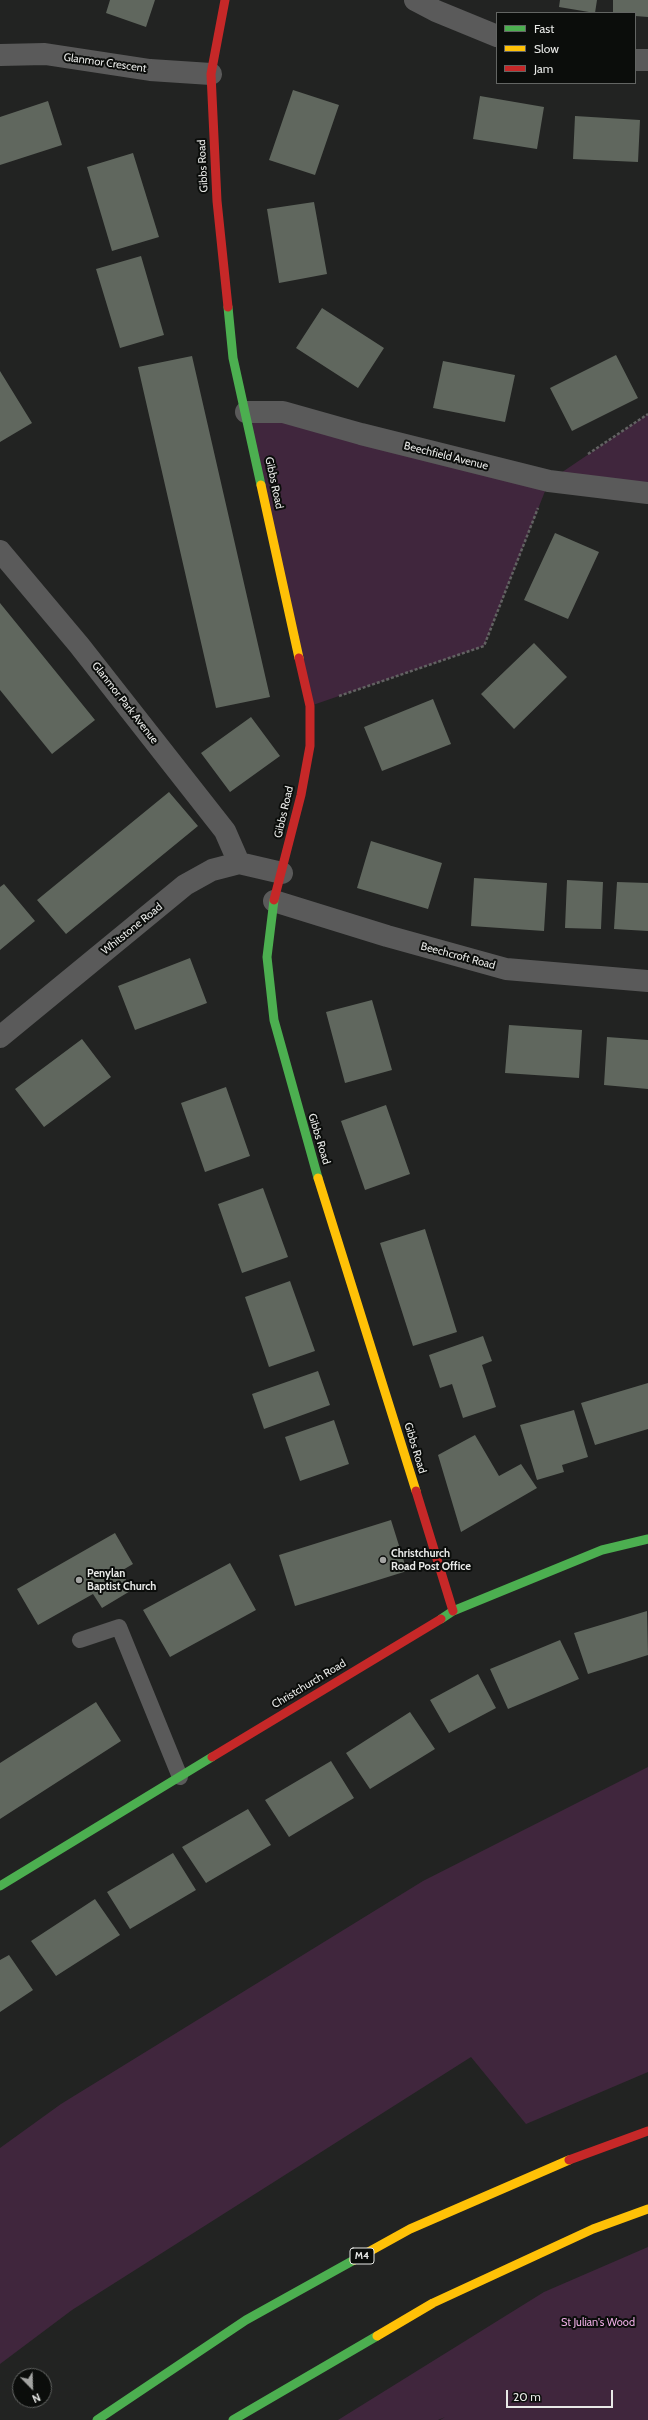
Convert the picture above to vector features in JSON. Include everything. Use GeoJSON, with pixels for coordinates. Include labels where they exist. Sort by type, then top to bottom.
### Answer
{"type":"FeatureCollection","features":[{"type":"Feature","properties":{"kind":"main road","name":"Gibbs Road"},"geometry":{"type":"LineString","coordinates":[[225,0],[211,74],[217,201],[233,358],[310,706],[310,746],[301,796],[274,901],[267,957],[274,1020],[304,1132],[453,1611]]}},
{"type":"Feature","properties":{"kind":"main road","name":"Christchurch Road"},"geometry":{"type":"LineString","coordinates":[[0,1886],[453,1611],[602,1550],[648,1539]]}},
{"type":"Feature","properties":{"kind":"main road","name":"M4"},"geometry":{"type":"LineString","coordinates":[[97,2420],[246,2320],[410,2229],[579,2156],[648,2131]]}},
{"type":"Feature","properties":{"kind":"main road"},"geometry":{"type":"LineString","coordinates":[[233,2420],[433,2303],[594,2229],[648,2209]]}},
{"type":"Feature","properties":{"kind":"street"},"geometry":{"type":"LineString","coordinates":[[415,0],[436,11],[496,36]]}},
{"type":"Feature","properties":{"kind":"street","name":"Glanmor Crescent"},"geometry":{"type":"LineString","coordinates":[[0,55],[45,54],[150,70],[211,74]]}},
{"type":"Feature","properties":{"kind":"street"},"geometry":{"type":"LineString","coordinates":[[636,60],[648,60]]}},
{"type":"Feature","properties":{"kind":"street","name":"Beechfield Avenue"},"geometry":{"type":"LineString","coordinates":[[246,412],[283,412],[361,434],[549,481],[648,493]]}},
{"type":"Feature","properties":{"kind":"street","name":"Glanmor Park Avenue"},"geometry":{"type":"LineString","coordinates":[[0,551],[79,645],[225,831],[239,863]]}},
{"type":"Feature","properties":{"kind":"street","name":"Whitstone Road"},"geometry":{"type":"LineString","coordinates":[[0,1037],[186,885],[212,870],[239,863],[282,873]]}},
{"type":"Feature","properties":{"kind":"street","name":"Beechcroft Road"},"geometry":{"type":"LineString","coordinates":[[274,901],[387,936],[506,969],[648,981]]}},
{"type":"Feature","properties":{"kind":"lane"},"geometry":{"type":"LineString","coordinates":[[80,1640],[119,1628],[180,1777]]}},
{"type":"Feature","properties":{"kind":"path"},"geometry":{"type":"LineString","coordinates":[[310,706],[484,646],[549,481],[648,414]]}},
{"type":"Feature","properties":{"kind":"green space"},"geometry":{"type":"Polygon","coordinates":[[[246,412],[549,481],[484,646],[310,706],[246,412]]]}},
{"type":"Feature","properties":{"kind":"green space"},"geometry":{"type":"Polygon","coordinates":[[[648,414],[648,493],[549,481],[648,414]]]}},
{"type":"Feature","properties":{"kind":"green space"},"geometry":{"type":"Polygon","coordinates":[[[648,1767],[648,2072],[526,2124],[471,2057],[72,2310],[0,2364],[0,2148],[61,2104],[423,1881],[648,1767]]]}},
{"type":"Feature","properties":{"kind":"green space","name":"St Julian's Wood"},"geometry":{"type":"Polygon","coordinates":[[[648,2247],[648,2420],[440,2420],[445,2417],[438,2420],[338,2420],[544,2292],[648,2247]]]}},
{"type":"Feature","properties":{"kind":"building"},"geometry":{"type":"Polygon","coordinates":[[[110,0],[155,0],[146,27],[106,13],[110,0]]]}},
{"type":"Feature","properties":{"kind":"building"},"geometry":{"type":"Polygon","coordinates":[[[560,0],[597,0],[595,12],[559,7],[560,0]]]}},
{"type":"Feature","properties":{"kind":"building"},"geometry":{"type":"Polygon","coordinates":[[[613,0],[648,0],[648,17],[636,16],[636,12],[613,12],[613,0]]]}},
{"type":"Feature","properties":{"kind":"building"},"geometry":{"type":"Polygon","coordinates":[[[293,90],[339,105],[315,175],[269,160],[293,90]]]}},
{"type":"Feature","properties":{"kind":"building"},"geometry":{"type":"Polygon","coordinates":[[[480,96],[544,107],[537,149],[473,139],[480,96]]]}},
{"type":"Feature","properties":{"kind":"building"},"geometry":{"type":"Polygon","coordinates":[[[48,101],[62,145],[0,165],[0,117],[48,101]]]}},
{"type":"Feature","properties":{"kind":"building"},"geometry":{"type":"Polygon","coordinates":[[[575,116],[640,120],[638,162],[573,159],[575,116]]]}},
{"type":"Feature","properties":{"kind":"building"},"geometry":{"type":"Polygon","coordinates":[[[133,153],[159,237],[112,251],[87,167],[133,153]]]}},
{"type":"Feature","properties":{"kind":"building"},"geometry":{"type":"Polygon","coordinates":[[[314,202],[327,274],[279,283],[267,209],[314,202]]]}},
{"type":"Feature","properties":{"kind":"building"},"geometry":{"type":"Polygon","coordinates":[[[141,256],[164,335],[120,348],[96,269],[141,256]]]}},
{"type":"Feature","properties":{"kind":"building"},"geometry":{"type":"Polygon","coordinates":[[[322,308],[384,348],[358,388],[296,348],[322,308]]]}},
{"type":"Feature","properties":{"kind":"building"},"geometry":{"type":"Polygon","coordinates":[[[616,355],[638,398],[572,431],[550,388],[616,355]]]}},
{"type":"Feature","properties":{"kind":"building"},"geometry":{"type":"Polygon","coordinates":[[[192,356],[270,697],[216,708],[138,367],[192,356]]]}},
{"type":"Feature","properties":{"kind":"building"},"geometry":{"type":"Polygon","coordinates":[[[443,361],[515,375],[505,422],[433,408],[443,361]]]}},
{"type":"Feature","properties":{"kind":"building"},"geometry":{"type":"Polygon","coordinates":[[[0,371],[32,423],[0,442],[0,371]]]}},
{"type":"Feature","properties":{"kind":"building"},"geometry":{"type":"Polygon","coordinates":[[[555,533],[599,552],[568,619],[524,600],[555,533]]]}},
{"type":"Feature","properties":{"kind":"building"},"geometry":{"type":"Polygon","coordinates":[[[0,603],[95,720],[52,754],[0,690],[0,603]]]}},
{"type":"Feature","properties":{"kind":"building"},"geometry":{"type":"Polygon","coordinates":[[[534,643],[567,677],[514,729],[481,694],[534,643]]]}},
{"type":"Feature","properties":{"kind":"building"},"geometry":{"type":"Polygon","coordinates":[[[433,699],[451,744],[382,771],[364,727],[433,699]]]}},
{"type":"Feature","properties":{"kind":"building"},"geometry":{"type":"Polygon","coordinates":[[[251,717],[280,756],[230,792],[201,753],[251,717]]]}},
{"type":"Feature","properties":{"kind":"building"},"geometry":{"type":"Polygon","coordinates":[[[169,792],[198,826],[66,934],[37,900],[169,792]]]}},
{"type":"Feature","properties":{"kind":"building"},"geometry":{"type":"Polygon","coordinates":[[[371,841],[442,863],[428,909],[357,888],[371,841]]]}},
{"type":"Feature","properties":{"kind":"building"},"geometry":{"type":"Polygon","coordinates":[[[474,878],[547,883],[544,931],[471,926],[474,878]]]}},
{"type":"Feature","properties":{"kind":"building"},"geometry":{"type":"Polygon","coordinates":[[[567,880],[603,882],[601,929],[565,928],[567,880]]]}},
{"type":"Feature","properties":{"kind":"building"},"geometry":{"type":"Polygon","coordinates":[[[617,882],[648,883],[648,931],[614,929],[617,882]]]}},
{"type":"Feature","properties":{"kind":"building"},"geometry":{"type":"Polygon","coordinates":[[[4,884],[35,921],[0,950],[0,887],[4,884]]]}},
{"type":"Feature","properties":{"kind":"building"},"geometry":{"type":"Polygon","coordinates":[[[190,958],[207,1003],[135,1030],[118,986],[190,958]]]}},
{"type":"Feature","properties":{"kind":"building"},"geometry":{"type":"Polygon","coordinates":[[[372,1000],[392,1070],[345,1083],[326,1012],[372,1000]]]}},
{"type":"Feature","properties":{"kind":"building"},"geometry":{"type":"Polygon","coordinates":[[[509,1025],[582,1030],[579,1078],[505,1073],[509,1025]]]}},
{"type":"Feature","properties":{"kind":"building"},"geometry":{"type":"Polygon","coordinates":[[[607,1037],[648,1040],[648,1089],[604,1085],[607,1037]]]}},
{"type":"Feature","properties":{"kind":"building"},"geometry":{"type":"Polygon","coordinates":[[[82,1039],[111,1077],[44,1127],[15,1089],[82,1039]]]}},
{"type":"Feature","properties":{"kind":"building"},"geometry":{"type":"Polygon","coordinates":[[[226,1087],[250,1156],[205,1172],[181,1103],[226,1087]]]}},
{"type":"Feature","properties":{"kind":"building"},"geometry":{"type":"Polygon","coordinates":[[[386,1105],[410,1174],[365,1190],[341,1121],[386,1105]]]}},
{"type":"Feature","properties":{"kind":"building"},"geometry":{"type":"Polygon","coordinates":[[[263,1188],[288,1257],[242,1273],[218,1204],[263,1188]]]}},
{"type":"Feature","properties":{"kind":"building"},"geometry":{"type":"Polygon","coordinates":[[[425,1229],[457,1332],[413,1346],[380,1243],[425,1229]]]}},
{"type":"Feature","properties":{"kind":"building"},"geometry":{"type":"Polygon","coordinates":[[[290,1281],[315,1351],[269,1367],[245,1297],[290,1281]]]}},
{"type":"Feature","properties":{"kind":"building"},"geometry":{"type":"Polygon","coordinates":[[[483,1336],[492,1361],[482,1365],[496,1407],[463,1418],[452,1384],[440,1388],[429,1355],[483,1336]]]}},
{"type":"Feature","properties":{"kind":"building"},"geometry":{"type":"Polygon","coordinates":[[[318,1371],[330,1405],[264,1429],[252,1394],[318,1371]]]}},
{"type":"Feature","properties":{"kind":"building"},"geometry":{"type":"Polygon","coordinates":[[[648,1383],[648,1429],[595,1445],[581,1403],[648,1383]]]}},
{"type":"Feature","properties":{"kind":"building"},"geometry":{"type":"Polygon","coordinates":[[[574,1410],[588,1457],[562,1465],[564,1472],[537,1480],[520,1425],[574,1410]]]}},
{"type":"Feature","properties":{"kind":"building"},"geometry":{"type":"Polygon","coordinates":[[[334,1420],[349,1464],[300,1481],[285,1437],[334,1420]]]}},
{"type":"Feature","properties":{"kind":"building"},"geometry":{"type":"Polygon","coordinates":[[[475,1435],[499,1476],[521,1464],[537,1488],[461,1532],[438,1455],[475,1435]]]}},
{"type":"Feature","properties":{"kind":"building"},"geometry":{"type":"Polygon","coordinates":[[[391,1520],[407,1571],[295,1606],[279,1555],[391,1520]]]}},
{"type":"Feature","properties":{"kind":"building","name":"Penylan Baptist Church"},"geometry":{"type":"Polygon","coordinates":[[[115,1533],[133,1564],[121,1571],[132,1590],[102,1608],[93,1594],[38,1625],[17,1589],[115,1533]]]}},
{"type":"Feature","properties":{"kind":"building"},"geometry":{"type":"Polygon","coordinates":[[[230,1563],[256,1610],[170,1657],[143,1610],[230,1563]]]}},
{"type":"Feature","properties":{"kind":"building"},"geometry":{"type":"Polygon","coordinates":[[[647,1611],[648,1655],[588,1674],[574,1633],[647,1611]]]}},
{"type":"Feature","properties":{"kind":"building"},"geometry":{"type":"Polygon","coordinates":[[[560,1640],[579,1679],[508,1709],[490,1669],[560,1640]]]}},
{"type":"Feature","properties":{"kind":"building"},"geometry":{"type":"Polygon","coordinates":[[[478,1674],[496,1708],[449,1733],[430,1700],[478,1674]]]}},
{"type":"Feature","properties":{"kind":"building"},"geometry":{"type":"Polygon","coordinates":[[[96,1702],[121,1741],[0,1819],[0,1763],[96,1702]]]}},
{"type":"Feature","properties":{"kind":"building"},"geometry":{"type":"Polygon","coordinates":[[[410,1712],[435,1749],[370,1789],[346,1753],[410,1712]]]}},
{"type":"Feature","properties":{"kind":"building"},"geometry":{"type":"Polygon","coordinates":[[[331,1761],[354,1798],[289,1837],[265,1800],[331,1761]]]}},
{"type":"Feature","properties":{"kind":"building"},"geometry":{"type":"Polygon","coordinates":[[[248,1809],[271,1845],[206,1883],[182,1847],[248,1809]]]}},
{"type":"Feature","properties":{"kind":"building"},"geometry":{"type":"Polygon","coordinates":[[[173,1853],[196,1890],[130,1929],[107,1892],[173,1853]]]}},
{"type":"Feature","properties":{"kind":"building"},"geometry":{"type":"Polygon","coordinates":[[[95,1899],[120,1935],[56,1976],[31,1941],[95,1899]]]}},
{"type":"Feature","properties":{"kind":"building"},"geometry":{"type":"Polygon","coordinates":[[[9,1955],[33,1990],[0,2012],[0,1960],[9,1955]]]}},
{"type":"Feature","properties":{"kind":"traffic: fast"},"geometry":{"type":"LineString","coordinates":[[228,307],[233,358],[261,485]]}},
{"type":"Feature","properties":{"kind":"traffic: fast"},"geometry":{"type":"LineString","coordinates":[[274,900],[267,957],[274,1020],[318,1178]]}},
{"type":"Feature","properties":{"kind":"traffic: fast"},"geometry":{"type":"LineString","coordinates":[[441,1619],[453,1611],[602,1550],[648,1539]]}},
{"type":"Feature","properties":{"kind":"traffic: fast"},"geometry":{"type":"LineString","coordinates":[[0,1886],[212,1757]]}},
{"type":"Feature","properties":{"kind":"traffic: fast"},"geometry":{"type":"LineString","coordinates":[[97,2420],[246,2320],[354,2260]]}},
{"type":"Feature","properties":{"kind":"traffic: fast"},"geometry":{"type":"LineString","coordinates":[[233,2420],[377,2336]]}},
{"type":"Feature","properties":{"kind":"traffic: slow"},"geometry":{"type":"LineString","coordinates":[[261,485],[299,658]]}},
{"type":"Feature","properties":{"kind":"traffic: slow"},"geometry":{"type":"LineString","coordinates":[[318,1178],[416,1491]]}},
{"type":"Feature","properties":{"kind":"traffic: slow"},"geometry":{"type":"LineString","coordinates":[[354,2260],[410,2229],[569,2160]]}},
{"type":"Feature","properties":{"kind":"traffic: slow"},"geometry":{"type":"LineString","coordinates":[[377,2336],[433,2303],[593,2229],[648,2209]]}},
{"type":"Feature","properties":{"kind":"traffic: jam"},"geometry":{"type":"LineString","coordinates":[[225,0],[211,74],[217,201],[228,307]]}},
{"type":"Feature","properties":{"kind":"traffic: jam"},"geometry":{"type":"LineString","coordinates":[[274,900],[301,795],[310,746],[310,706],[299,658]]}},
{"type":"Feature","properties":{"kind":"traffic: jam"},"geometry":{"type":"LineString","coordinates":[[416,1491],[453,1611]]}},
{"type":"Feature","properties":{"kind":"traffic: jam"},"geometry":{"type":"LineString","coordinates":[[212,1757],[441,1619]]}},
{"type":"Feature","properties":{"kind":"traffic: jam"},"geometry":{"type":"LineString","coordinates":[[569,2160],[648,2131]]}},
{"type":"Feature","properties":{"kind":"place","name":"Christchurch Road Post Office"},"geometry":{"type":"Point","coordinates":[383,1560]}},
{"type":"Feature","properties":{"kind":"place","name":"Penylan Baptist Church"},"geometry":{"type":"Point","coordinates":[79,1580]}}]}
